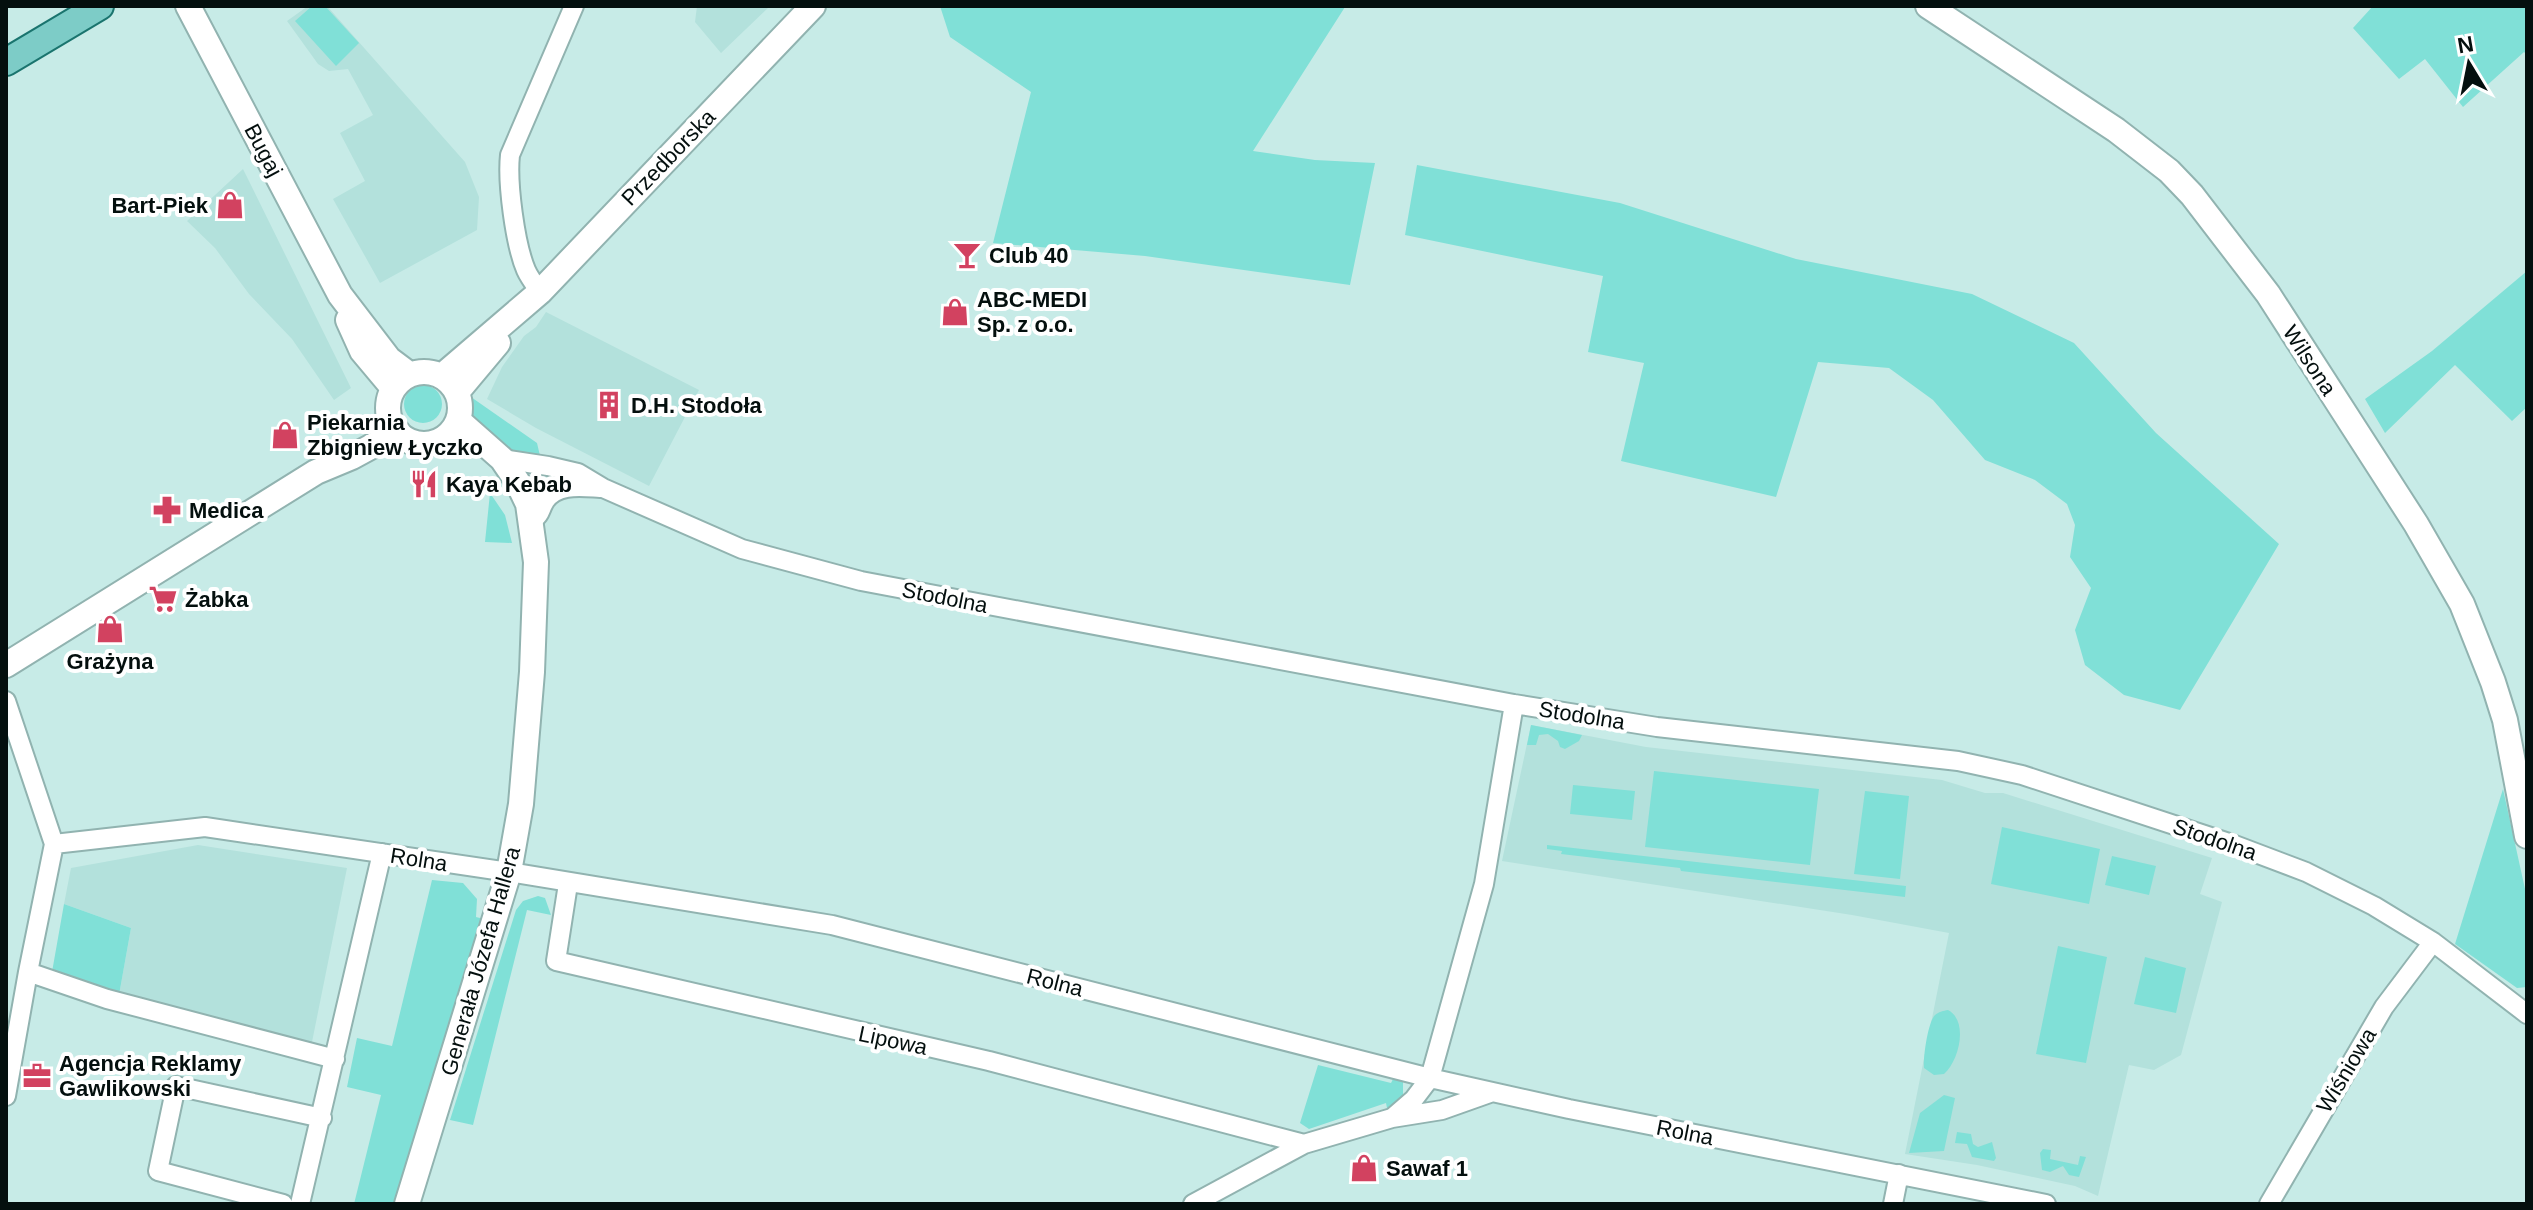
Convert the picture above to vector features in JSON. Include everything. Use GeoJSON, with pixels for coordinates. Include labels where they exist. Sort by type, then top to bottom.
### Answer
{"type":"FeatureCollection","features":[{"type":"Feature","properties":{"kind":"main road"},"geometry":{"type":"LineString","coordinates":[[6,62],[100,6]]}},
{"type":"Feature","properties":{"kind":"street","name":"Bugaj"},"geometry":{"type":"LineString","coordinates":[[188,6],[340,295],[351,333],[397,401]]}},
{"type":"Feature","properties":{"kind":"street"},"geometry":{"type":"LineString","coordinates":[[531,300],[508,178],[510,155],[574,6]]}},
{"type":"Feature","properties":{"kind":"street","name":"Przedborska"},"geometry":{"type":"LineString","coordinates":[[449,384],[813,6]]}},
{"type":"Feature","properties":{"kind":"street","name":"Wilsona"},"geometry":{"type":"LineString","coordinates":[[1928,6],[2116,130],[2169,171],[2192,195],[2268,294],[2416,524],[2462,604],[2505,720],[2527,836]]}},
{"type":"Feature","properties":{"kind":"street"},"geometry":{"type":"LineString","coordinates":[[6,665],[316,472],[352,457],[397,401],[430,372],[449,384],[460,406],[451,430],[424,444],[411,442],[397,401]]}},
{"type":"Feature","properties":{"kind":"street"},"geometry":{"type":"LineString","coordinates":[[451,430],[457,442],[479,460],[531,522]]}},
{"type":"Feature","properties":{"kind":"street","name":"Generała Józefa Hallera"},"geometry":{"type":"LineString","coordinates":[[407,1204],[509,872],[521,804],[532,672],[536,562],[528,504],[502,459],[451,430]]}},
{"type":"Feature","properties":{"kind":"street","name":"Stodolna"},"geometry":{"type":"LineString","coordinates":[[502,459],[570,471],[742,549],[861,581],[1514,704],[1657,727],[1958,761],[2022,775],[2232,844],[2306,872],[2374,906],[2433,942],[2523,1006]]}},
{"type":"Feature","properties":{"kind":"street","name":"Stodolna"},"geometry":{"type":"LineString","coordinates":[[531,522],[541,514],[546,501],[557,490],[570,487],[603,488]]}},
{"type":"Feature","properties":{"kind":"street"},"geometry":{"type":"LineString","coordinates":[[6,701],[54,844],[6,1096]]}},
{"type":"Feature","properties":{"kind":"street"},"geometry":{"type":"LineString","coordinates":[[1392,1118],[1414,1099],[1430,1078],[1484,884],[1514,704]]}},
{"type":"Feature","properties":{"kind":"street","name":"Rolna"},"geometry":{"type":"LineString","coordinates":[[54,844],[205,827],[509,872],[832,925],[1430,1078],[2046,1204]]}},
{"type":"Feature","properties":{"kind":"street"},"geometry":{"type":"LineString","coordinates":[[300,1204],[382,853]]}},
{"type":"Feature","properties":{"kind":"street","name":"Lipowa"},"geometry":{"type":"LineString","coordinates":[[568,884],[556,961],[989,1061],[1304,1144]]}},
{"type":"Feature","properties":{"kind":"street","name":"Wiśniowa"},"geometry":{"type":"LineString","coordinates":[[2269,1204],[2384,1007],[2433,942]]}},
{"type":"Feature","properties":{"kind":"street"},"geometry":{"type":"LineString","coordinates":[[28,972],[107,999],[335,1059]]}},
{"type":"Feature","properties":{"kind":"street"},"geometry":{"type":"LineString","coordinates":[[283,1204],[158,1171],[176,1086],[322,1118]]}},
{"type":"Feature","properties":{"kind":"street"},"geometry":{"type":"LineString","coordinates":[[1193,1204],[1304,1144],[1392,1118],[1442,1110],[1492,1092]]}},
{"type":"Feature","properties":{"kind":"street"},"geometry":{"type":"LineString","coordinates":[[1893,1204],[1899,1174]]}},
{"type":"Feature","properties":{"kind":"shaded area"},"geometry":{"type":"Polygon","coordinates":[[[308,6],[327,6],[465,162],[479,197],[477,230],[380,283],[333,199],[365,181],[340,133],[373,115],[348,69],[329,71],[318,64],[287,21],[308,6]]]}},
{"type":"Feature","properties":{"kind":"shaded area"},"geometry":{"type":"Polygon","coordinates":[[[312,6],[325,6],[359,43],[336,66],[295,21],[312,6]]]}},
{"type":"Feature","properties":{"kind":"shaded area"},"geometry":{"type":"Polygon","coordinates":[[[697,6],[770,6],[721,53],[695,22],[697,6]]]}},
{"type":"Feature","properties":{"kind":"shaded area"},"geometry":{"type":"Polygon","coordinates":[[[940,6],[1345,7],[1253,151],[1315,160],[1375,163],[1350,285],[1145,256],[993,243],[1031,92],[950,37],[940,6]]]}},
{"type":"Feature","properties":{"kind":"shaded area"},"geometry":{"type":"Polygon","coordinates":[[[2373,6],[2527,6],[2527,55],[2524,52],[2463,107],[2425,59],[2399,79],[2353,28],[2373,6]]]}},
{"type":"Feature","properties":{"kind":"shaded area"},"geometry":{"type":"Polygon","coordinates":[[[1417,165],[1620,203],[1796,259],[1972,294],[2074,343],[2156,433],[2279,544],[2180,710],[2124,695],[2085,665],[2075,630],[2091,588],[2070,557],[2075,525],[2067,504],[2035,480],[1985,460],[1933,400],[1889,368],[1818,362],[1776,497],[1621,461],[1644,363],[1588,352],[1603,276],[1405,235],[1417,165]]]}},
{"type":"Feature","properties":{"kind":"shaded area"},"geometry":{"type":"Polygon","coordinates":[[[243,169],[351,388],[334,400],[292,339],[249,294],[215,248],[187,221],[243,169]]]}},
{"type":"Feature","properties":{"kind":"shaded area"},"geometry":{"type":"Polygon","coordinates":[[[2527,271],[2527,407],[2512,421],[2455,365],[2385,433],[2365,399],[2432,351],[2527,271]]]}},
{"type":"Feature","properties":{"kind":"shaded area","name":"D.H. Stodoła"},"geometry":{"type":"Polygon","coordinates":[[[546,312],[699,390],[649,486],[487,399],[502,367],[546,312]]]}},
{"type":"Feature","properties":{"kind":"shaded area"},"geometry":{"type":"Polygon","coordinates":[[[423,385],[436,391],[442,404],[436,417],[423,423],[410,417],[404,404],[410,391],[423,385]]]}},
{"type":"Feature","properties":{"kind":"shaded area"},"geometry":{"type":"Polygon","coordinates":[[[471,388],[471,397],[537,443],[541,460],[515,457],[469,418],[467,392],[471,388]]]}},
{"type":"Feature","properties":{"kind":"shaded area"},"geometry":{"type":"Polygon","coordinates":[[[400,441],[446,447],[461,454],[388,453],[383,446],[400,441]]]}},
{"type":"Feature","properties":{"kind":"shaded area"},"geometry":{"type":"Polygon","coordinates":[[[490,493],[505,515],[512,543],[485,542],[490,493]]]}},
{"type":"Feature","properties":{"kind":"shaded area"},"geometry":{"type":"Polygon","coordinates":[[[1531,725],[1646,747],[1942,780],[1985,793],[2003,793],[2212,858],[2200,894],[2222,902],[2181,1055],[2154,1070],[2129,1065],[2098,1196],[2075,1186],[1977,1165],[1905,1154],[1949,933],[1502,861],[1531,725]]]}},
{"type":"Feature","properties":{"kind":"shaded area"},"geometry":{"type":"Polygon","coordinates":[[[1531,725],[1582,735],[1579,741],[1565,749],[1548,734],[1539,735],[1536,745],[1527,745],[1531,725]]]}},
{"type":"Feature","properties":{"kind":"shaded area"},"geometry":{"type":"Polygon","coordinates":[[[1654,771],[1819,789],[1810,865],[1645,847],[1654,771]]]}},
{"type":"Feature","properties":{"kind":"shaded area"},"geometry":{"type":"Polygon","coordinates":[[[1573,785],[1635,791],[1632,820],[1570,814],[1573,785]]]}},
{"type":"Feature","properties":{"kind":"shaded area"},"geometry":{"type":"Polygon","coordinates":[[[2503,789],[2527,898],[2527,987],[2517,988],[2455,944],[2503,789]]]}},
{"type":"Feature","properties":{"kind":"shaded area"},"geometry":{"type":"Polygon","coordinates":[[[1865,791],[1909,796],[1900,879],[1854,874],[1865,791]]]}},
{"type":"Feature","properties":{"kind":"shaded area"},"geometry":{"type":"Polygon","coordinates":[[[2002,827],[2100,849],[2089,904],[1991,884],[2002,827]]]}},
{"type":"Feature","properties":{"kind":"shaded area"},"geometry":{"type":"Polygon","coordinates":[[[198,845],[347,868],[312,1042],[119,995],[131,928],[64,904],[71,868],[198,845]]]}},
{"type":"Feature","properties":{"kind":"shaded area"},"geometry":{"type":"Polygon","coordinates":[[[1547,845],[1906,886],[1905,897],[1561,854],[1562,851],[1547,849],[1547,845]]]}},
{"type":"Feature","properties":{"kind":"shaded area"},"geometry":{"type":"Polygon","coordinates":[[[2112,856],[2156,866],[2149,895],[2105,885],[2112,856]]]}},
{"type":"Feature","properties":{"kind":"shaded area"},"geometry":{"type":"Polygon","coordinates":[[[432,880],[463,883],[477,899],[476,917],[484,919],[396,1204],[354,1204],[381,1095],[347,1087],[357,1038],[392,1046],[432,880]]]}},
{"type":"Feature","properties":{"kind":"shaded area"},"geometry":{"type":"Polygon","coordinates":[[[538,896],[545,898],[551,915],[527,910],[473,1125],[450,1120],[516,910],[523,901],[538,896]]]}},
{"type":"Feature","properties":{"kind":"shaded area"},"geometry":{"type":"Polygon","coordinates":[[[64,904],[131,928],[119,995],[52,972],[64,904]]]}},
{"type":"Feature","properties":{"kind":"shaded area"},"geometry":{"type":"Polygon","coordinates":[[[2058,946],[2107,957],[2086,1063],[2036,1054],[2058,946]]]}},
{"type":"Feature","properties":{"kind":"shaded area"},"geometry":{"type":"Polygon","coordinates":[[[2145,957],[2186,968],[2176,1013],[2134,1004],[2145,957]]]}},
{"type":"Feature","properties":{"kind":"shaded area"},"geometry":{"type":"Polygon","coordinates":[[[1948,1010],[1958,1023],[1960,1041],[1949,1068],[1944,1074],[1934,1075],[1924,1068],[1928,1032],[1935,1015],[1948,1010]]]}},
{"type":"Feature","properties":{"kind":"shaded area"},"geometry":{"type":"Polygon","coordinates":[[[1318,1065],[1391,1083],[1394,1077],[1403,1082],[1403,1096],[1387,1108],[1386,1103],[1309,1129],[1300,1123],[1318,1065]]]}},
{"type":"Feature","properties":{"kind":"shaded area"},"geometry":{"type":"Polygon","coordinates":[[[1944,1095],[1955,1098],[1944,1151],[1909,1153],[1920,1113],[1944,1095]]]}},
{"type":"Feature","properties":{"kind":"shaded area"},"geometry":{"type":"Polygon","coordinates":[[[1957,1132],[1971,1134],[1973,1144],[1978,1147],[1992,1142],[1994,1161],[1972,1157],[1967,1144],[1955,1143],[1957,1132]]]}},
{"type":"Feature","properties":{"kind":"shaded area"},"geometry":{"type":"Polygon","coordinates":[[[2043,1149],[2051,1150],[2050,1159],[2078,1165],[2080,1156],[2086,1157],[2079,1177],[2069,1175],[2063,1166],[2050,1172],[2042,1170],[2040,1153],[2043,1149]]]}},
{"type":"Feature","properties":{"kind":"place","name":"Bart-Piek"},"geometry":{"type":"Point","coordinates":[230,205]}},
{"type":"Feature","properties":{"kind":"place","name":"Club 40"},"geometry":{"type":"Point","coordinates":[967,255]}},
{"type":"Feature","properties":{"kind":"place","name":"ABC-MEDI Sp. z o.o."},"geometry":{"type":"Point","coordinates":[955,312]}},
{"type":"Feature","properties":{"kind":"place","name":"D.H. Stodoła"},"geometry":{"type":"Point","coordinates":[609,405]}},
{"type":"Feature","properties":{"kind":"place","name":"Piekarnia Zbigniew Łyczko"},"geometry":{"type":"Point","coordinates":[285,435]}},
{"type":"Feature","properties":{"kind":"place","name":"Kaya Kebab"},"geometry":{"type":"Point","coordinates":[424,484]}},
{"type":"Feature","properties":{"kind":"place","name":"Medica"},"geometry":{"type":"Point","coordinates":[167,510]}},
{"type":"Feature","properties":{"kind":"place","name":"Żabka"},"geometry":{"type":"Point","coordinates":[163,599]}},
{"type":"Feature","properties":{"kind":"place","name":"Grażyna"},"geometry":{"type":"Point","coordinates":[110,629]}},
{"type":"Feature","properties":{"kind":"place","name":"Agencja Reklamy Gawlikowski"},"geometry":{"type":"Point","coordinates":[37,1076]}},
{"type":"Feature","properties":{"kind":"place","name":"Sawaf 1"},"geometry":{"type":"Point","coordinates":[1364,1168]}}]}
